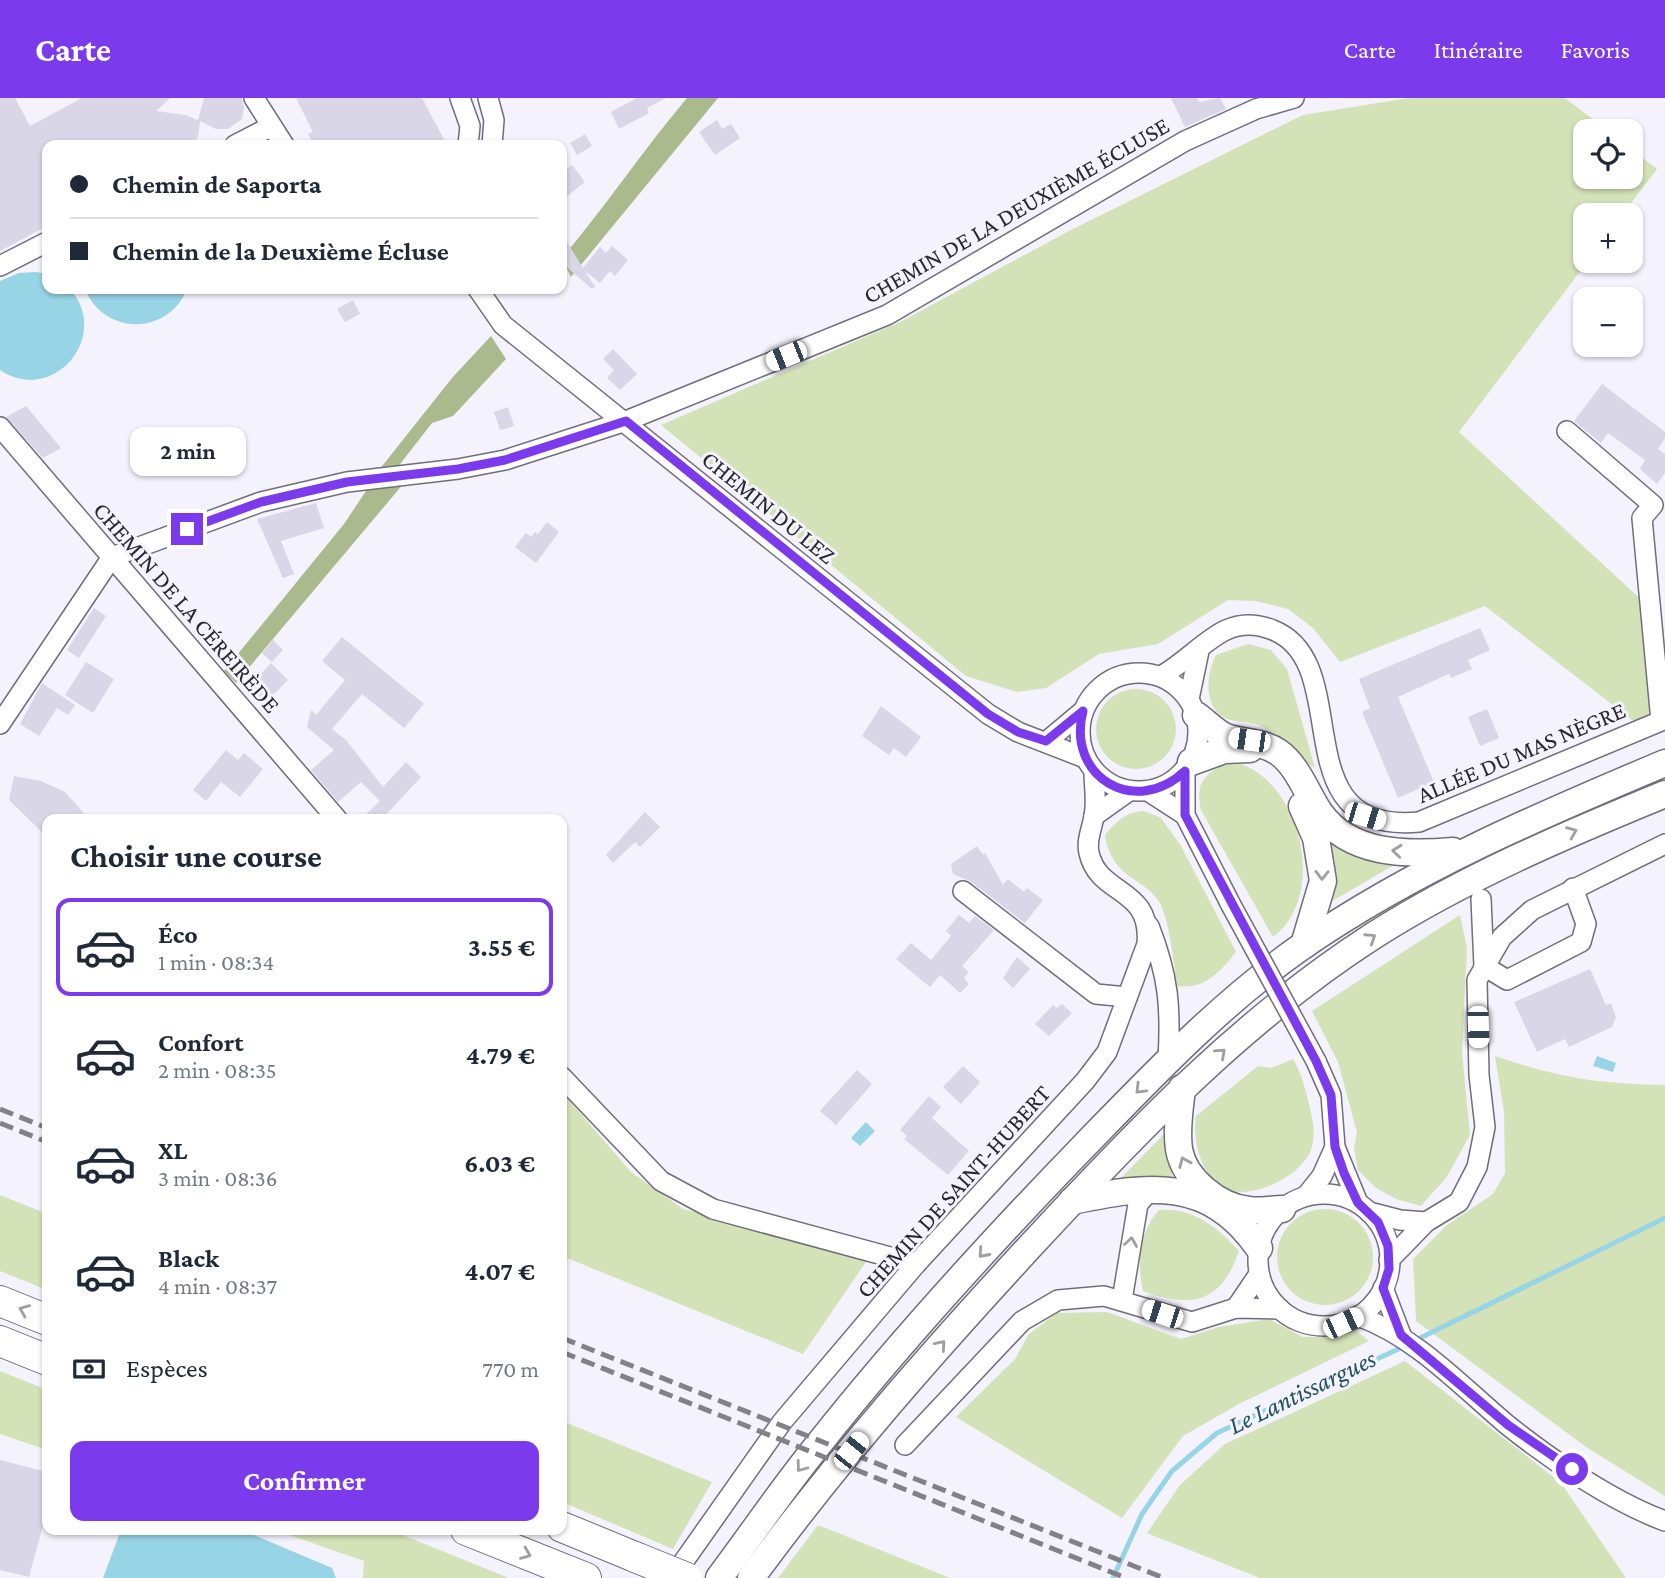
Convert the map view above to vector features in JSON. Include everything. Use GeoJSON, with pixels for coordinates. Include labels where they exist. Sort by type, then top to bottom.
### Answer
{"type":"FeatureCollection","features":[{"type":"Feature","properties":{"kind":"highway"},"geometry":{"type":"LineString","coordinates":[[0,1301],[42,1318]]}},
{"type":"Feature","properties":{"kind":"highway"},"geometry":{"type":"LineString","coordinates":[[0,1341],[42,1358]]}},
{"type":"Feature","properties":{"kind":"highway"},"geometry":{"type":"LineString","coordinates":[[567,1529],[687,1578]]}},
{"type":"Feature","properties":{"kind":"highway"},"geometry":{"type":"LineString","coordinates":[[478,1535],[586,1578]]}},
{"type":"Feature","properties":{"kind":"main road"},"geometry":{"type":"LineString","coordinates":[[1192,707],[1226,737],[1249,740],[1278,752],[1298,776],[1320,813],[1335,831],[1355,842],[1406,853],[1465,850]]}},
{"type":"Feature","properties":{"kind":"main road"},"geometry":{"type":"LineString","coordinates":[[1188,767],[1224,750],[1249,749],[1279,764],[1317,838],[1322,862],[1323,881],[1317,912],[1304,945]]}},
{"type":"Feature","properties":{"kind":"main road"},"geometry":{"type":"LineString","coordinates":[[719,1578],[818,1445],[951,1288],[1033,1198],[1168,1061],[1243,992],[1304,945],[1366,905],[1465,850],[1665,763]]}},
{"type":"Feature","properties":{"kind":"main road"},"geometry":{"type":"LineString","coordinates":[[751,1578],[896,1396],[1072,1201],[1182,1088],[1261,1018],[1374,936],[1432,902],[1554,840],[1665,794]]}},
{"type":"Feature","properties":{"kind":"main road"},"geometry":{"type":"LineString","coordinates":[[1182,1088],[1179,1149],[1184,1167],[1195,1182],[1209,1193],[1243,1209],[1282,1209]]}},
{"type":"Feature","properties":{"kind":"main road"},"geometry":{"type":"LineString","coordinates":[[1072,1201],[1151,1189],[1175,1189],[1198,1198],[1241,1223],[1259,1261]]}},
{"type":"Feature","properties":{"kind":"street"},"geometry":{"type":"LineString","coordinates":[[254,98],[280,140]]}},
{"type":"Feature","properties":{"kind":"street"},"geometry":{"type":"LineString","coordinates":[[460,98],[470,126],[469,140]]}},
{"type":"Feature","properties":{"kind":"street"},"geometry":{"type":"LineString","coordinates":[[488,98],[494,120],[492,140]]}},
{"type":"Feature","properties":{"kind":"street","name":"CHEMIN DE LA DEUXIÈME ÉCLUSE"},"geometry":{"type":"LineString","coordinates":[[112,556],[261,502],[347,482],[458,469],[505,460],[626,421],[887,315],[1185,141],[1256,109],[1294,98]]}},
{"type":"Feature","properties":{"kind":"street"},"geometry":{"type":"LineString","coordinates":[[245,140],[270,127]]}},
{"type":"Feature","properties":{"kind":"street"},"geometry":{"type":"LineString","coordinates":[[0,266],[42,245]]}},
{"type":"Feature","properties":{"kind":"street","name":"CHEMIN DU LEZ"},"geometry":{"type":"LineString","coordinates":[[481,294],[503,325],[988,714],[1018,732],[1046,741],[1090,765]]}},
{"type":"Feature","properties":{"kind":"street","name":"CHEMIN DE LA CÉREIRÈDE"},"geometry":{"type":"LineString","coordinates":[[0,427],[333,814]]}},
{"type":"Feature","properties":{"kind":"street","name":"ALLÉE DU MAS NÈGRE"},"geometry":{"type":"LineString","coordinates":[[1161,677],[1226,630],[1242,625],[1262,625],[1284,634],[1300,650],[1309,669],[1334,777],[1346,799],[1365,816],[1393,825],[1419,822],[1661,721],[1642,518],[1659,498],[1567,431]]}},
{"type":"Feature","properties":{"kind":"street"},"geometry":{"type":"LineString","coordinates":[[0,724],[112,556]]}},
{"type":"Feature","properties":{"kind":"street"},"geometry":{"type":"LineString","coordinates":[[1199,651],[1192,707],[1197,747],[1188,767],[1185,815],[1316,1061],[1331,1095],[1335,1147],[1363,1208],[1384,1234],[1389,1259],[1383,1288],[1358,1316],[1343,1323],[1310,1324],[1280,1309],[1267,1293],[1259,1261]]}},
{"type":"Feature","properties":{"kind":"street"},"geometry":{"type":"LineString","coordinates":[[1168,1061],[1171,1009],[1161,958],[1141,908],[1129,895],[1097,872],[1088,852],[1088,835],[1094,816],[1090,765],[1079,735],[1083,711],[1092,695],[1107,682],[1124,674],[1143,672],[1161,677],[1192,707]]}},
{"type":"Feature","properties":{"kind":"street"},"geometry":{"type":"LineString","coordinates":[[1046,741],[1083,711]]}},
{"type":"Feature","properties":{"kind":"street"},"geometry":{"type":"LineString","coordinates":[[1090,765],[1115,787],[1139,791],[1185,815]]}},
{"type":"Feature","properties":{"kind":"street"},"geometry":{"type":"LineString","coordinates":[[1094,816],[1139,791],[1174,781],[1188,767]]}},
{"type":"Feature","properties":{"kind":"street"},"geometry":{"type":"LineString","coordinates":[[1389,1259],[1426,1222],[1460,1202],[1477,1167],[1485,1127],[1479,1075],[1477,980],[1484,966],[1516,922],[1573,888],[1665,844]]}},
{"type":"Feature","properties":{"kind":"street"},"geometry":{"type":"LineString","coordinates":[[1484,966],[1507,981],[1581,942],[1586,924],[1573,888]]}},
{"type":"Feature","properties":{"kind":"street"},"geometry":{"type":"LineString","coordinates":[[963,891],[1096,994],[1127,997]]}},
{"type":"Feature","properties":{"kind":"street"},"geometry":{"type":"LineString","coordinates":[[1481,899],[1484,966]]}},
{"type":"Feature","properties":{"kind":"street","name":"CHEMIN DE SAINT-HUBERT"},"geometry":{"type":"LineString","coordinates":[[672,1578],[782,1422],[916,1264],[1085,1082],[1107,1052],[1147,944],[1148,926]]}},
{"type":"Feature","properties":{"kind":"street"},"geometry":{"type":"LineString","coordinates":[[567,1083],[600,1121],[661,1181],[713,1209],[916,1264]]}},
{"type":"Feature","properties":{"kind":"street"},"geometry":{"type":"LineString","coordinates":[[1307,1196],[1322,1176],[1335,1147]]}},
{"type":"Feature","properties":{"kind":"street"},"geometry":{"type":"LineString","coordinates":[[1122,1300],[1138,1204],[1151,1189]]}},
{"type":"Feature","properties":{"kind":"street"},"geometry":{"type":"LineString","coordinates":[[1236,1308],[1259,1261],[1266,1226],[1282,1209],[1307,1196],[1333,1194],[1363,1208],[1401,1220],[1426,1222]]}},
{"type":"Feature","properties":{"kind":"street"},"geometry":{"type":"LineString","coordinates":[[1383,1288],[1401,1335]]}},
{"type":"Feature","properties":{"kind":"street"},"geometry":{"type":"LineString","coordinates":[[905,1445],[1022,1321],[1039,1308],[1074,1297],[1104,1296],[1192,1322],[1236,1308],[1280,1309]]}},
{"type":"Feature","properties":{"kind":"street"},"geometry":{"type":"LineString","coordinates":[[1358,1316],[1401,1335],[1508,1425],[1626,1507],[1665,1521]]}},
{"type":"Feature","properties":{"kind":"green space"},"geometry":{"type":"Polygon","coordinates":[[[687,98],[718,98],[571,277],[567,269],[567,252],[687,98]]]}},
{"type":"Feature","properties":{"kind":"green space"},"geometry":{"type":"Polygon","coordinates":[[[1409,98],[1565,98],[1592,119],[1573,119],[1573,189],[1642,189],[1631,203],[1573,203],[1573,273],[1579,273],[1459,432],[1645,603],[1653,689],[1648,717],[1636,723],[1485,606],[1340,662],[1313,628],[1288,609],[1256,601],[1228,600],[1158,644],[1099,654],[1046,688],[1017,692],[966,676],[661,425],[900,322],[1069,231],[1303,115],[1409,98]]]}},
{"type":"Feature","properties":{"kind":"green space"},"geometry":{"type":"Polygon","coordinates":[[[1643,158],[1657,169],[1643,187],[1643,158]]]}},
{"type":"Feature","properties":{"kind":"green space"},"geometry":{"type":"Polygon","coordinates":[[[491,336],[506,359],[453,416],[432,423],[397,468],[379,470],[452,378],[491,336]]]}},
{"type":"Feature","properties":{"kind":"green space"},"geometry":{"type":"Polygon","coordinates":[[[404,483],[236,683],[224,671],[344,524],[370,485],[404,483]]]}},
{"type":"Feature","properties":{"kind":"green space"},"geometry":{"type":"Polygon","coordinates":[[[1248,644],[1271,650],[1287,669],[1315,768],[1263,727],[1231,720],[1215,710],[1209,693],[1209,683],[1216,655],[1248,644]]]}},
{"type":"Feature","properties":{"kind":"green space"},"geometry":{"type":"Polygon","coordinates":[[[1136,689],[1151,692],[1164,701],[1173,714],[1176,729],[1173,744],[1164,757],[1151,766],[1136,769],[1121,766],[1108,757],[1099,744],[1096,729],[1099,714],[1108,701],[1121,692],[1136,689]]]}},
{"type":"Feature","properties":{"kind":"green space"},"geometry":{"type":"Polygon","coordinates":[[[1228,761],[1252,769],[1273,786],[1288,809],[1298,836],[1303,865],[1300,893],[1291,917],[1273,937],[1201,810],[1199,792],[1203,780],[1228,761]]]}},
{"type":"Feature","properties":{"kind":"green space"},"geometry":{"type":"Polygon","coordinates":[[[1144,811],[1161,818],[1181,846],[1236,952],[1211,978],[1195,985],[1177,986],[1169,934],[1161,905],[1155,896],[1122,870],[1109,850],[1105,835],[1109,830],[1126,815],[1144,811]]]}},
{"type":"Feature","properties":{"kind":"green space"},"geometry":{"type":"Polygon","coordinates":[[[1329,837],[1376,861],[1394,865],[1329,903],[1335,867],[1329,837]]]}},
{"type":"Feature","properties":{"kind":"green space"},"geometry":{"type":"Polygon","coordinates":[[[1460,915],[1467,948],[1462,1052],[1470,1135],[1446,1178],[1421,1206],[1396,1199],[1376,1188],[1358,1170],[1354,1148],[1357,1132],[1338,1062],[1312,1011],[1460,915]]]}},
{"type":"Feature","properties":{"kind":"green space"},"geometry":{"type":"Polygon","coordinates":[[[1495,1056],[1539,1070],[1579,1078],[1665,1085],[1665,1496],[1586,1447],[1416,1321],[1413,1259],[1447,1225],[1493,1194],[1505,1173],[1504,1112],[1495,1056]]]}},
{"type":"Feature","properties":{"kind":"green space"},"geometry":{"type":"Polygon","coordinates":[[[1293,1059],[1302,1080],[1314,1130],[1308,1156],[1291,1174],[1268,1187],[1244,1192],[1222,1187],[1201,1161],[1196,1138],[1196,1116],[1258,1066],[1271,1068],[1293,1059]]]}},
{"type":"Feature","properties":{"kind":"green space"},"geometry":{"type":"Polygon","coordinates":[[[567,1098],[631,1172],[683,1209],[870,1256],[803,1354],[567,1258],[567,1098]]]}},
{"type":"Feature","properties":{"kind":"green space"},"geometry":{"type":"Polygon","coordinates":[[[1169,1129],[1172,1178],[1117,1182],[1169,1129]]]}},
{"type":"Feature","properties":{"kind":"green space"},"geometry":{"type":"Polygon","coordinates":[[[0,1195],[42,1212],[42,1288],[0,1271],[0,1195]]]}},
{"type":"Feature","properties":{"kind":"green space"},"geometry":{"type":"Polygon","coordinates":[[[1325,1209],[1343,1213],[1359,1223],[1369,1239],[1373,1257],[1369,1275],[1359,1291],[1343,1301],[1325,1305],[1307,1301],[1291,1291],[1281,1275],[1277,1257],[1281,1239],[1291,1223],[1307,1213],[1325,1209]]]}},
{"type":"Feature","properties":{"kind":"green space"},"geometry":{"type":"Polygon","coordinates":[[[1159,1210],[1183,1212],[1204,1221],[1239,1251],[1232,1268],[1214,1291],[1203,1297],[1176,1300],[1143,1291],[1141,1248],[1147,1228],[1159,1210]]]}},
{"type":"Feature","properties":{"kind":"green space"},"geometry":{"type":"Polygon","coordinates":[[[1107,1312],[1181,1339],[1219,1327],[1269,1319],[1303,1337],[1326,1337],[1355,1330],[1369,1341],[1239,1404],[1183,1436],[1122,1518],[956,1417],[1015,1359],[1029,1334],[1057,1313],[1107,1312]]]}},
{"type":"Feature","properties":{"kind":"green space"},"geometry":{"type":"Polygon","coordinates":[[[1405,1361],[1561,1483],[1626,1578],[1260,1578],[1147,1533],[1180,1485],[1225,1444],[1405,1361]]]}},
{"type":"Feature","properties":{"kind":"green space"},"geometry":{"type":"Polygon","coordinates":[[[0,1371],[42,1388],[42,1448],[0,1434],[0,1371]]]}},
{"type":"Feature","properties":{"kind":"green space"},"geometry":{"type":"Polygon","coordinates":[[[567,1423],[712,1482],[673,1549],[567,1504],[567,1423]]]}},
{"type":"Feature","properties":{"kind":"green space"},"geometry":{"type":"Polygon","coordinates":[[[818,1525],[950,1578],[778,1578],[818,1525]]]}},
{"type":"Feature","properties":{"kind":"green space"},"geometry":{"type":"Polygon","coordinates":[[[289,1535],[402,1535],[509,1578],[363,1578],[364,1561],[289,1535]]]}},
{"type":"Feature","properties":{"kind":"water"},"geometry":{"type":"Polygon","coordinates":[[[19,273],[42,273],[42,294],[73,294],[81,307],[84,327],[80,345],[71,361],[57,373],[39,379],[20,379],[0,370],[0,281],[19,273]]]}},
{"type":"Feature","properties":{"kind":"water"},"geometry":{"type":"Polygon","coordinates":[[[88,294],[184,294],[166,315],[151,322],[136,324],[121,322],[106,315],[88,294]]]}},
{"type":"Feature","properties":{"kind":"water"},"geometry":{"type":"Polygon","coordinates":[[[1597,1056],[1616,1063],[1613,1072],[1593,1066],[1597,1056]]]}},
{"type":"Feature","properties":{"kind":"water"},"geometry":{"type":"Polygon","coordinates":[[[866,1122],[875,1131],[860,1146],[851,1138],[866,1122]]]}},
{"type":"Feature","properties":{"kind":"water"},"geometry":{"type":"Polygon","coordinates":[[[119,1535],[254,1535],[332,1568],[336,1578],[103,1578],[119,1535]]]}},
{"type":"Feature","properties":{"kind":"building"},"geometry":{"type":"Polygon","coordinates":[[[0,98],[15,98],[30,126],[82,98],[170,98],[156,111],[185,115],[198,120],[204,98],[242,98],[242,119],[228,129],[216,129],[200,121],[196,140],[42,140],[42,229],[0,251],[0,98]]]}},
{"type":"Feature","properties":{"kind":"building"},"geometry":{"type":"Polygon","coordinates":[[[296,98],[422,98],[444,140],[311,140],[308,134],[313,132],[296,98]]]}},
{"type":"Feature","properties":{"kind":"building"},"geometry":{"type":"Polygon","coordinates":[[[637,98],[666,98],[647,108],[649,113],[619,129],[611,112],[637,98]]]}},
{"type":"Feature","properties":{"kind":"building"},"geometry":{"type":"Polygon","coordinates":[[[1171,98],[1197,98],[1199,102],[1220,98],[1226,109],[1185,127],[1171,98]]]}},
{"type":"Feature","properties":{"kind":"building"},"geometry":{"type":"Polygon","coordinates":[[[717,120],[722,129],[731,124],[740,138],[715,155],[699,132],[717,120]]]}},
{"type":"Feature","properties":{"kind":"building"},"geometry":{"type":"Polygon","coordinates":[[[585,134],[592,146],[577,155],[570,143],[585,134]]]}},
{"type":"Feature","properties":{"kind":"building"},"geometry":{"type":"Polygon","coordinates":[[[572,165],[585,182],[567,196],[567,169],[572,165]]]}},
{"type":"Feature","properties":{"kind":"building"},"geometry":{"type":"Polygon","coordinates":[[[567,242],[583,268],[600,247],[606,253],[612,246],[628,260],[615,276],[610,271],[600,283],[585,271],[595,287],[592,289],[567,267],[567,242]]]}},
{"type":"Feature","properties":{"kind":"building"},"geometry":{"type":"Polygon","coordinates":[[[353,300],[360,314],[345,322],[337,309],[353,300]]]}},
{"type":"Feature","properties":{"kind":"building"},"geometry":{"type":"Polygon","coordinates":[[[613,349],[637,374],[620,390],[607,378],[614,370],[603,359],[613,349]]]}},
{"type":"Feature","properties":{"kind":"building"},"geometry":{"type":"Polygon","coordinates":[[[1602,384],[1665,432],[1665,438],[1658,449],[1665,454],[1665,473],[1657,484],[1640,469],[1645,460],[1608,433],[1601,443],[1574,421],[1602,384]]]}},
{"type":"Feature","properties":{"kind":"building"},"geometry":{"type":"Polygon","coordinates":[[[26,406],[61,448],[43,458],[6,417],[26,406]]]}},
{"type":"Feature","properties":{"kind":"building"},"geometry":{"type":"Polygon","coordinates":[[[508,407],[514,426],[500,430],[494,412],[508,407]]]}},
{"type":"Feature","properties":{"kind":"building"},"geometry":{"type":"Polygon","coordinates":[[[316,503],[324,528],[281,541],[294,574],[283,578],[257,519],[316,503]]]}},
{"type":"Feature","properties":{"kind":"building"},"geometry":{"type":"Polygon","coordinates":[[[547,522],[559,532],[536,563],[515,547],[526,533],[531,537],[535,532],[538,534],[547,522]]]}},
{"type":"Feature","properties":{"kind":"building"},"geometry":{"type":"Polygon","coordinates":[[[94,608],[106,616],[79,658],[67,650],[94,608]]]}},
{"type":"Feature","properties":{"kind":"building"},"geometry":{"type":"Polygon","coordinates":[[[1480,628],[1490,650],[1468,660],[1472,669],[1451,678],[1449,674],[1398,697],[1434,782],[1398,798],[1362,712],[1370,708],[1359,679],[1480,628]]]}},
{"type":"Feature","properties":{"kind":"building"},"geometry":{"type":"Polygon","coordinates":[[[342,637],[424,704],[404,728],[362,694],[332,729],[346,740],[383,787],[406,762],[421,777],[387,814],[366,814],[380,801],[361,782],[338,802],[311,770],[334,750],[307,727],[311,710],[316,715],[345,680],[322,661],[342,637]]]}},
{"type":"Feature","properties":{"kind":"building"},"geometry":{"type":"Polygon","coordinates":[[[273,640],[283,650],[272,662],[262,653],[273,640]]]}},
{"type":"Feature","properties":{"kind":"building"},"geometry":{"type":"Polygon","coordinates":[[[86,662],[114,679],[93,713],[65,695],[86,662]]]}},
{"type":"Feature","properties":{"kind":"building"},"geometry":{"type":"Polygon","coordinates":[[[271,663],[288,680],[265,703],[258,697],[254,700],[245,691],[271,663]]]}},
{"type":"Feature","properties":{"kind":"building"},"geometry":{"type":"Polygon","coordinates":[[[42,683],[75,705],[68,715],[57,708],[39,736],[20,724],[42,683]]]}},
{"type":"Feature","properties":{"kind":"building"},"geometry":{"type":"Polygon","coordinates":[[[881,706],[921,737],[906,757],[894,748],[889,755],[862,736],[881,706]]]}},
{"type":"Feature","properties":{"kind":"building"},"geometry":{"type":"Polygon","coordinates":[[[1487,709],[1499,738],[1480,746],[1468,717],[1487,709]]]}},
{"type":"Feature","properties":{"kind":"building"},"geometry":{"type":"Polygon","coordinates":[[[226,750],[238,760],[244,753],[263,769],[240,797],[221,782],[206,801],[193,790],[226,750]]]}},
{"type":"Feature","properties":{"kind":"building"},"geometry":{"type":"Polygon","coordinates":[[[14,776],[41,781],[65,792],[85,814],[42,814],[42,832],[9,800],[14,776]]]}},
{"type":"Feature","properties":{"kind":"building"},"geometry":{"type":"Polygon","coordinates":[[[645,812],[660,827],[640,847],[635,842],[613,863],[606,855],[645,812]]]}},
{"type":"Feature","properties":{"kind":"building"},"geometry":{"type":"Polygon","coordinates":[[[977,846],[983,855],[985,853],[1003,885],[1008,879],[1024,892],[1027,888],[1043,900],[1025,923],[970,881],[953,874],[951,864],[977,846]]]}},
{"type":"Feature","properties":{"kind":"building"},"geometry":{"type":"Polygon","coordinates":[[[959,915],[969,923],[975,916],[994,930],[962,966],[969,972],[964,978],[969,984],[960,993],[940,975],[930,987],[896,959],[911,943],[931,960],[951,936],[946,931],[959,915]]]}},
{"type":"Feature","properties":{"kind":"building"},"geometry":{"type":"Polygon","coordinates":[[[1017,957],[1030,969],[1013,988],[1003,978],[1017,957]]]}},
{"type":"Feature","properties":{"kind":"building"},"geometry":{"type":"Polygon","coordinates":[[[1590,969],[1606,1005],[1611,1003],[1616,1017],[1612,1027],[1569,1047],[1565,1039],[1537,1052],[1514,1002],[1590,969]]]}},
{"type":"Feature","properties":{"kind":"building"},"geometry":{"type":"Polygon","coordinates":[[[1062,1004],[1072,1013],[1049,1036],[1035,1024],[1053,1005],[1057,1008],[1062,1004]]]}},
{"type":"Feature","properties":{"kind":"building"},"geometry":{"type":"Polygon","coordinates":[[[963,1066],[980,1082],[961,1104],[943,1087],[963,1066]]]}},
{"type":"Feature","properties":{"kind":"building"},"geometry":{"type":"Polygon","coordinates":[[[857,1070],[872,1084],[836,1125],[820,1111],[857,1070]]]}},
{"type":"Feature","properties":{"kind":"building"},"geometry":{"type":"Polygon","coordinates":[[[929,1096],[941,1107],[932,1118],[969,1151],[948,1175],[904,1139],[907,1136],[900,1130],[929,1096]]]}},
{"type":"Feature","properties":{"kind":"building"},"geometry":{"type":"Polygon","coordinates":[[[0,1460],[42,1471],[42,1529],[29,1577],[0,1570],[0,1460]]]}},
{"type":"Feature","properties":{"kind":"waterway","name":"Le Lantissargues"},"geometry":{"type":"LineString","coordinates":[[1414,1341],[1665,1218]]}},
{"type":"Feature","properties":{"kind":"waterway","name":"Le Lantissargues"},"geometry":{"type":"LineString","coordinates":[[1113,1578],[1142,1514],[1172,1471],[1217,1433],[1405,1346]]}},
{"type":"Feature","properties":{"kind":"railway"},"geometry":{"type":"LineString","coordinates":[[0,1109],[42,1126]]}},
{"type":"Feature","properties":{"kind":"railway"},"geometry":{"type":"LineString","coordinates":[[0,1123],[42,1140]]}},
{"type":"Feature","properties":{"kind":"railway"},"geometry":{"type":"LineString","coordinates":[[567,1340],[1164,1578]]}},
{"type":"Feature","properties":{"kind":"railway"},"geometry":{"type":"LineString","coordinates":[[567,1354],[1126,1578]]}},
{"type":"Feature","properties":{"kind":"route"},"geometry":{"type":"LineString","coordinates":[[187,529],[261,502],[347,482],[458,469],[505,460],[626,421],[988,714],[1018,732],[1046,741],[1083,711],[1079,735],[1081,747],[1094,771],[1115,787],[1129,791],[1149,791],[1174,781],[1185,771],[1185,815],[1316,1061],[1331,1095],[1335,1147],[1344,1173],[1358,1203],[1378,1222],[1388,1246],[1389,1269],[1383,1288],[1401,1335],[1508,1425],[1572,1469]]}}]}
